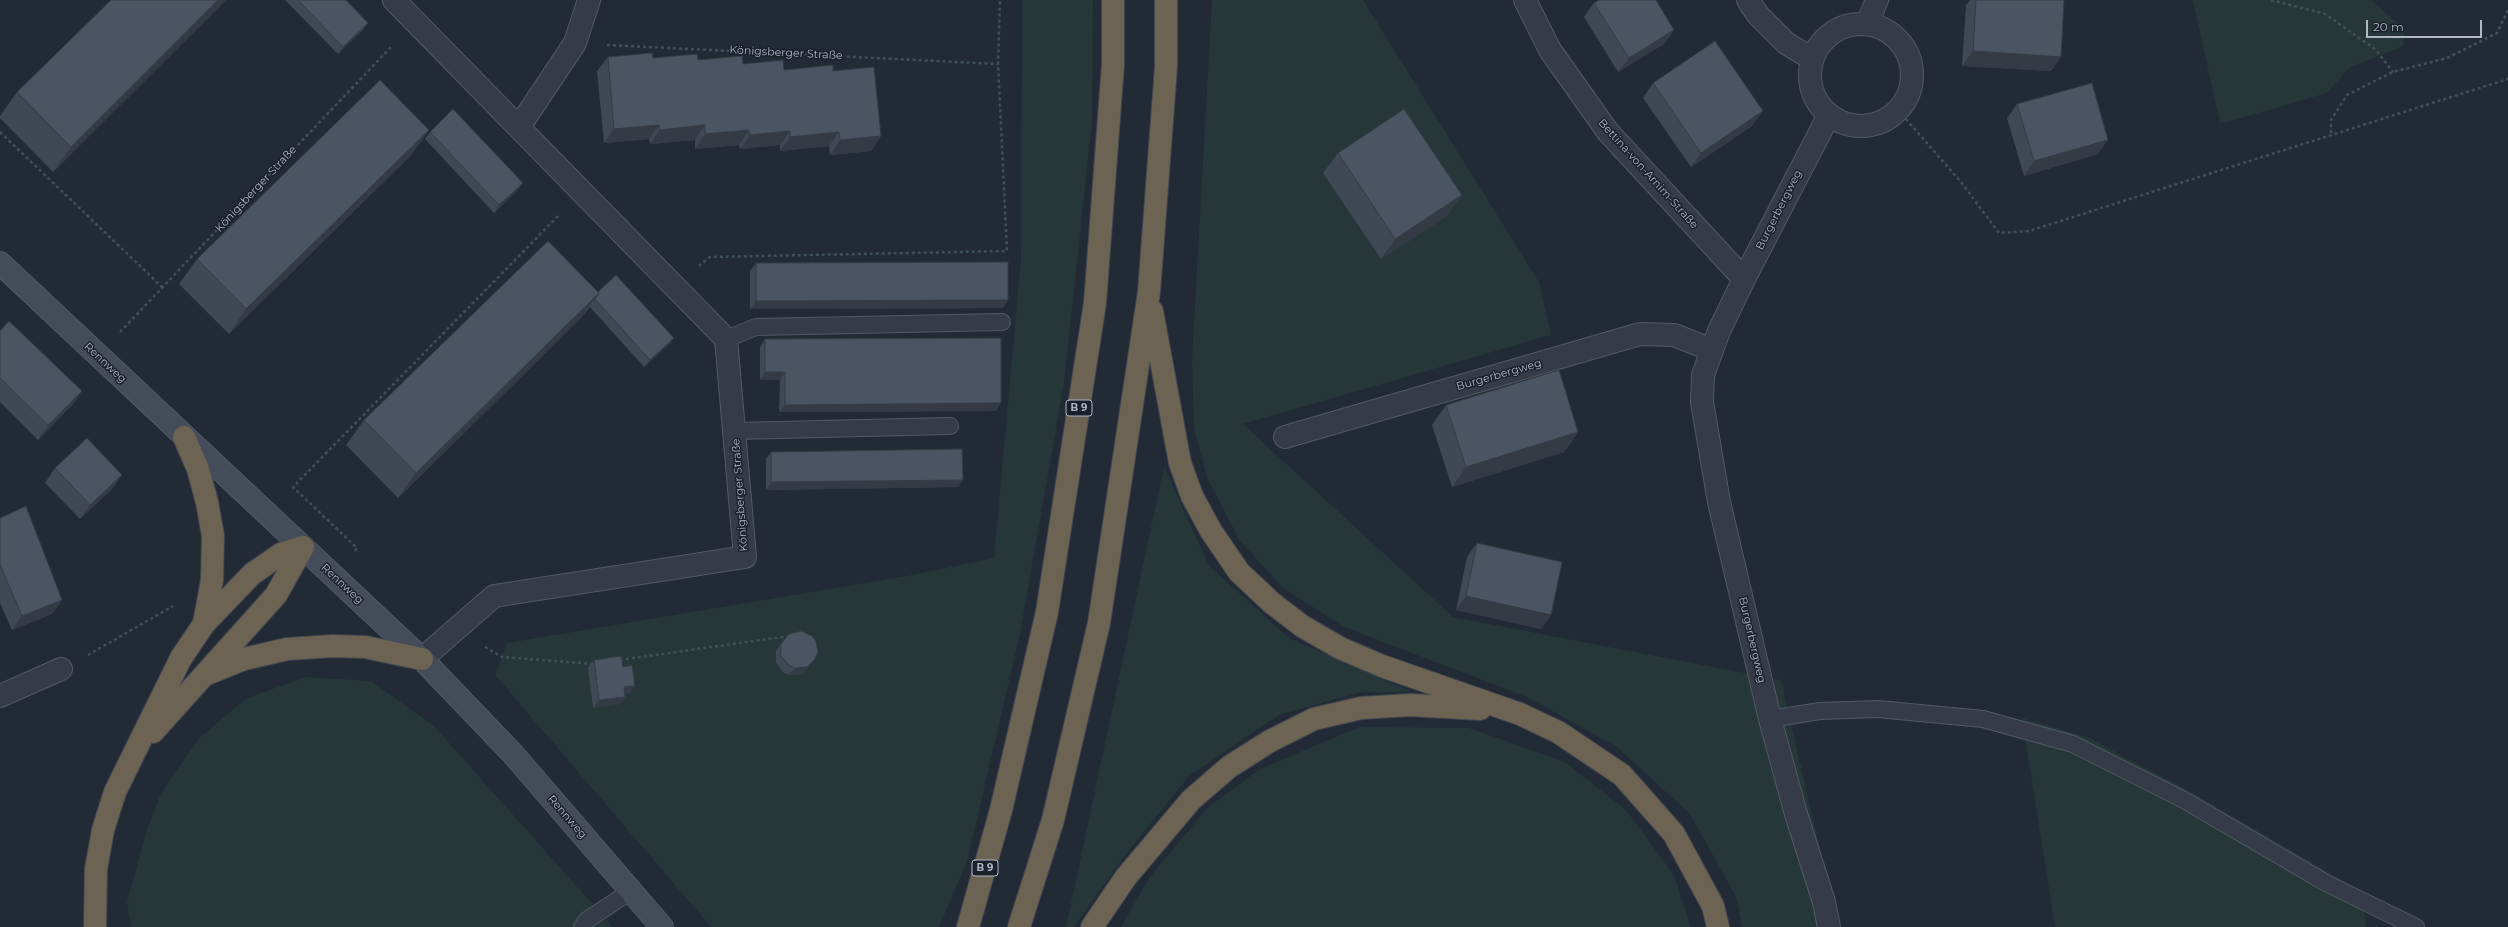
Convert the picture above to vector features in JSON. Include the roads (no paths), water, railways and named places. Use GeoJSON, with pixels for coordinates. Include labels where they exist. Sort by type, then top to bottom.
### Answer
{"type":"FeatureCollection","features":[{"type":"Feature","properties":{"kind":"highway","name":"B 9"},"geometry":{"type":"LineString","coordinates":[[968,927],[1001,810],[1047,612],[1095,303],[1113,64],[1112,0]]}},
{"type":"Feature","properties":{"kind":"highway"},"geometry":{"type":"LineString","coordinates":[[1019,927],[1053,820],[1098,623],[1149,292],[1166,67],[1166,0]]}},
{"type":"Feature","properties":{"kind":"highway"},"geometry":{"type":"LineString","coordinates":[[1149,292],[1180,463],[1192,496],[1211,531],[1239,572],[1272,603],[1302,626],[1340,648],[1382,666],[1520,714],[1558,732],[1622,775],[1652,806],[1674,834],[1696,871],[1713,906],[1718,927]]}},
{"type":"Feature","properties":{"kind":"highway"},"geometry":{"type":"LineString","coordinates":[[184,437],[198,469],[207,502],[213,536],[212,580],[204,624]]}},
{"type":"Feature","properties":{"kind":"highway"},"geometry":{"type":"LineString","coordinates":[[95,927],[96,869],[103,830],[115,792],[131,756],[181,658],[204,624],[252,574],[281,554],[303,547]]}},
{"type":"Feature","properties":{"kind":"highway"},"geometry":{"type":"LineString","coordinates":[[131,756],[276,595],[303,547]]}},
{"type":"Feature","properties":{"kind":"highway"},"geometry":{"type":"LineString","coordinates":[[202,676],[244,659],[287,649],[333,646],[365,647],[422,659]]}},
{"type":"Feature","properties":{"kind":"highway"},"geometry":{"type":"LineString","coordinates":[[1092,927],[1126,877],[1157,838],[1191,800],[1229,767],[1270,741],[1314,719],[1360,708],[1410,705],[1465,707],[1520,714]]}},
{"type":"Feature","properties":{"kind":"main road","name":"Rennweg"},"geometry":{"type":"LineString","coordinates":[[0,263],[422,659],[513,754],[662,927]]}},
{"type":"Feature","properties":{"kind":"street"},"geometry":{"type":"LineString","coordinates":[[394,0],[675,288],[726,338]]}},
{"type":"Feature","properties":{"kind":"street"},"geometry":{"type":"LineString","coordinates":[[519,127],[575,43],[589,0]]}},
{"type":"Feature","properties":{"kind":"street","name":"Bettina-von-Arnim-Straße"},"geometry":{"type":"LineString","coordinates":[[1525,0],[1550,50],[1608,132],[1744,279]]}},
{"type":"Feature","properties":{"kind":"street"},"geometry":{"type":"LineString","coordinates":[[1748,0],[1758,15],[1786,43],[1812,59]]}},
{"type":"Feature","properties":{"kind":"street"},"geometry":{"type":"LineString","coordinates":[[1867,24],[1877,0]]}},
{"type":"Feature","properties":{"kind":"street"},"geometry":{"type":"LineString","coordinates":[[1867,24],[1883,29],[1895,38],[1905,51],[1911,66],[1911,82],[1907,97],[1898,110],[1883,121],[1864,126],[1846,124],[1829,115],[1815,99],[1810,79],[1812,59],[1818,46],[1827,36],[1839,28],[1867,24]]}},
{"type":"Feature","properties":{"kind":"street","name":"Burgerbergweg"},"geometry":{"type":"LineString","coordinates":[[1829,115],[1744,279],[1712,350],[1703,376],[1702,402],[1719,502],[1770,719],[1796,814],[1824,902],[1830,927]]}},
{"type":"Feature","properties":{"kind":"street","name":"Burgerbergweg"},"geometry":{"type":"LineString","coordinates":[[1285,437],[1640,334],[1674,335],[1712,350]]}},
{"type":"Feature","properties":{"kind":"street","name":"Königsberger Straße"},"geometry":{"type":"LineString","coordinates":[[422,659],[494,596],[745,557],[726,338]]}},
{"type":"Feature","properties":{"kind":"street"},"geometry":{"type":"LineString","coordinates":[[0,696],[61,669]]}},
{"type":"Feature","properties":{"kind":"lane"},"geometry":{"type":"LineString","coordinates":[[726,338],[756,327],[1002,322]]}},
{"type":"Feature","properties":{"kind":"lane"},"geometry":{"type":"LineString","coordinates":[[735,431],[950,426]]}},
{"type":"Feature","properties":{"kind":"lane"},"geometry":{"type":"LineString","coordinates":[[1770,719],[1820,711],[1878,709],[1983,719],[2073,744],[2184,800],[2326,883],[2416,927]]}},
{"type":"Feature","properties":{"kind":"lane"},"geometry":{"type":"LineString","coordinates":[[582,927],[587,920],[631,891]]}}]}
